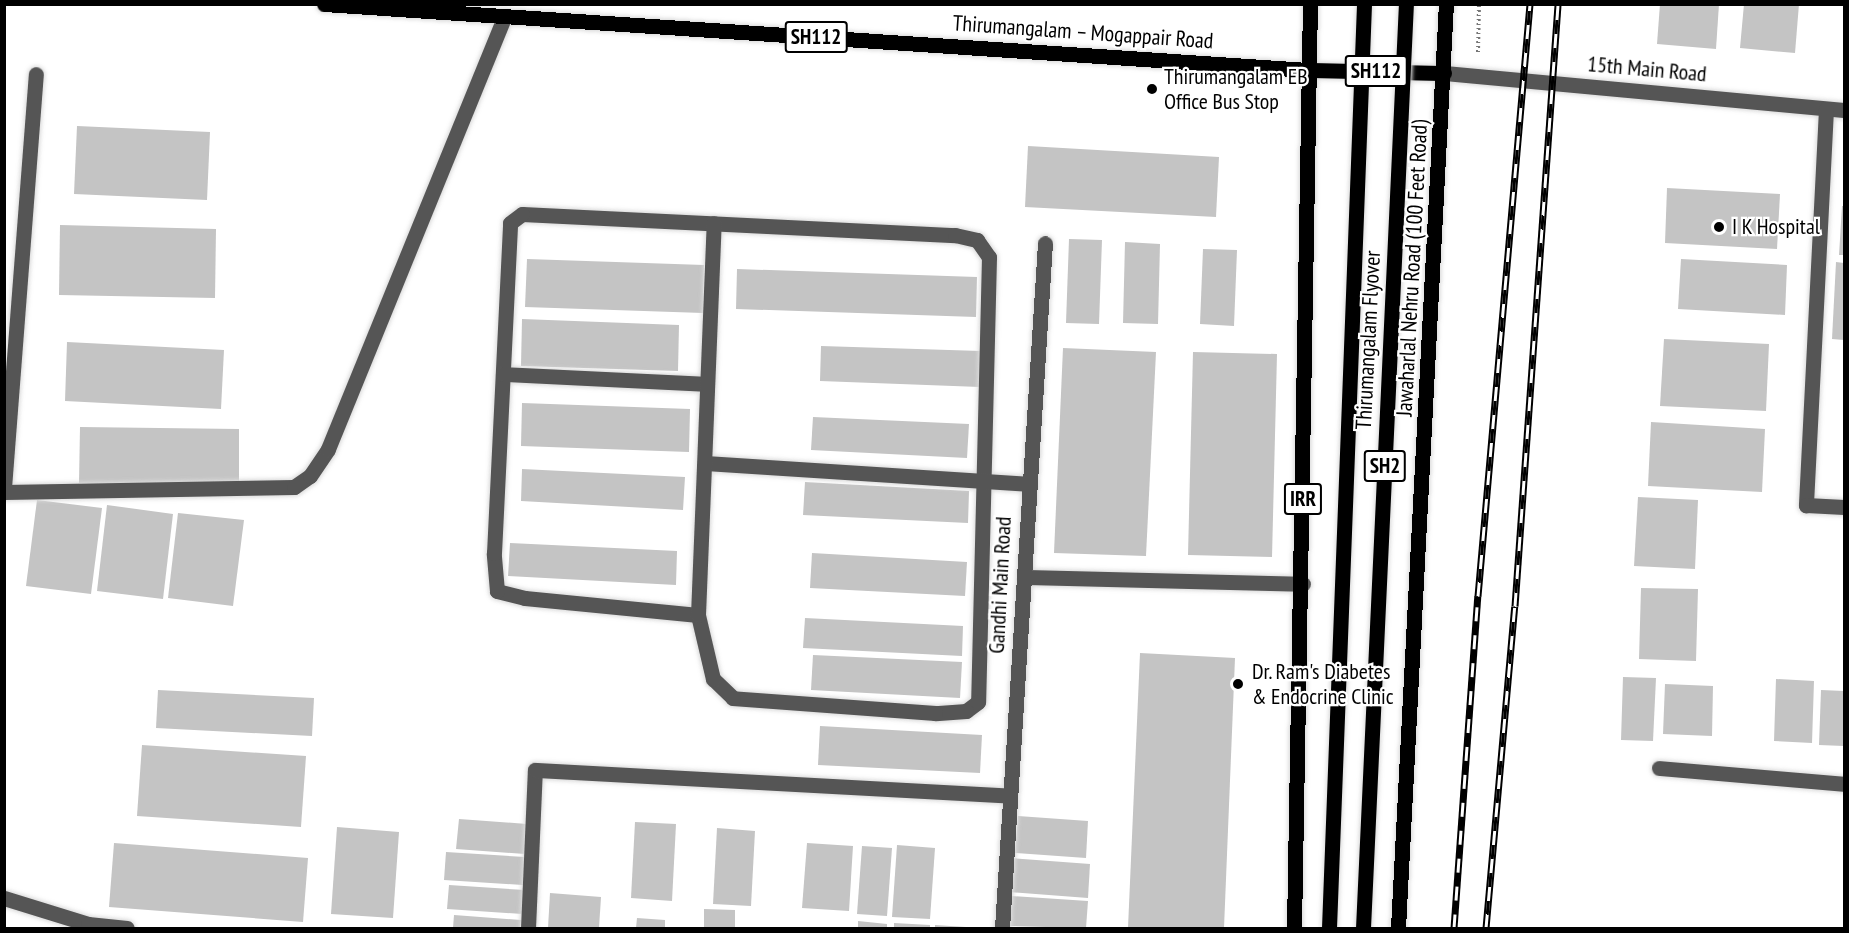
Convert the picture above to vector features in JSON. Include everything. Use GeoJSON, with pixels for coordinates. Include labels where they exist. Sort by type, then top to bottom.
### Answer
{"type":"FeatureCollection","features":[{"type":"Feature","properties":{"kind":"main road","name":"Thirumangalam – Mogappair Road"},"geometry":{"type":"LineString","coordinates":[[324,4],[1308,70],[1444,73]]}},
{"type":"Feature","properties":{"kind":"main road","name":"IRR"},"geometry":{"type":"LineString","coordinates":[[1294,928],[1302,584],[1310,4]]}},
{"type":"Feature","properties":{"kind":"main road","name":"Thirumangalam Flyover"},"geometry":{"type":"LineString","coordinates":[[1329,928],[1364,4]]}},
{"type":"Feature","properties":{"kind":"main road","name":"Thirumangalam Flyover"},"geometry":{"type":"LineString","coordinates":[[1363,928],[1406,4]]}},
{"type":"Feature","properties":{"kind":"main road","name":"Jawaharlal Nehru Road (100 Feet Road)"},"geometry":{"type":"LineString","coordinates":[[1398,928],[1446,4]]}},
{"type":"Feature","properties":{"kind":"street"},"geometry":{"type":"LineString","coordinates":[[36,74],[4,490],[294,487],[310,476],[328,449],[504,17]]}},
{"type":"Feature","properties":{"kind":"street","name":"15th Main Road"},"geometry":{"type":"LineString","coordinates":[[1444,73],[1845,110]]}},
{"type":"Feature","properties":{"kind":"street"},"geometry":{"type":"LineString","coordinates":[[1826,109],[1806,505],[1845,507]]}},
{"type":"Feature","properties":{"kind":"street"},"geometry":{"type":"LineString","coordinates":[[698,615],[525,597],[497,591],[494,553],[510,223],[522,213],[714,223],[977,240],[988,257],[981,478],[978,702],[966,711],[935,713],[733,698],[713,679],[698,615],[714,223]]}},
{"type":"Feature","properties":{"kind":"street","name":"Gandhi Main Road"},"geometry":{"type":"LineString","coordinates":[[1002,928],[1024,577],[1027,484],[1045,243]]}},
{"type":"Feature","properties":{"kind":"street"},"geometry":{"type":"LineString","coordinates":[[503,374],[707,384]]}},
{"type":"Feature","properties":{"kind":"street"},"geometry":{"type":"LineString","coordinates":[[705,464],[981,478],[1027,484]]}},
{"type":"Feature","properties":{"kind":"street"},"geometry":{"type":"LineString","coordinates":[[1024,577],[1302,584]]}},
{"type":"Feature","properties":{"kind":"street"},"geometry":{"type":"LineString","coordinates":[[1659,768],[1845,784]]}},
{"type":"Feature","properties":{"kind":"street"},"geometry":{"type":"LineString","coordinates":[[528,928],[535,770],[1009,796]]}},
{"type":"Feature","properties":{"kind":"street"},"geometry":{"type":"LineString","coordinates":[[4,898],[88,924],[127,928]]}},
{"type":"Feature","properties":{"kind":"path"},"geometry":{"type":"LineString","coordinates":[[1477,76],[1479,4]]}},
{"type":"Feature","properties":{"kind":"building"},"geometry":{"type":"Polygon","coordinates":[[[1660,4],[1719,4],[1716,49],[1657,44],[1660,4]]]}},
{"type":"Feature","properties":{"kind":"building"},"geometry":{"type":"Polygon","coordinates":[[[1744,4],[1799,4],[1795,53],[1740,48],[1744,4]]]}},
{"type":"Feature","properties":{"kind":"building"},"geometry":{"type":"Polygon","coordinates":[[[77,126],[210,132],[207,200],[74,194],[77,126]]]}},
{"type":"Feature","properties":{"kind":"building"},"geometry":{"type":"Polygon","coordinates":[[[1028,146],[1219,157],[1216,217],[1025,207],[1028,146]]]}},
{"type":"Feature","properties":{"kind":"building"},"geometry":{"type":"Polygon","coordinates":[[[1667,188],[1780,194],[1777,249],[1665,243],[1667,188]]]}},
{"type":"Feature","properties":{"kind":"building"},"geometry":{"type":"Polygon","coordinates":[[[1842,206],[1844,206],[1844,255],[1839,255],[1842,206]]]}},
{"type":"Feature","properties":{"kind":"building"},"geometry":{"type":"Polygon","coordinates":[[[60,225],[216,229],[215,298],[59,295],[60,225]]]}},
{"type":"Feature","properties":{"kind":"building"},"geometry":{"type":"Polygon","coordinates":[[[1069,239],[1102,240],[1099,324],[1066,323],[1069,239]]]}},
{"type":"Feature","properties":{"kind":"building"},"geometry":{"type":"Polygon","coordinates":[[[1125,242],[1160,244],[1158,324],[1123,323],[1125,242]]]}},
{"type":"Feature","properties":{"kind":"building"},"geometry":{"type":"Polygon","coordinates":[[[1203,249],[1237,250],[1234,326],[1200,324],[1203,249]]]}},
{"type":"Feature","properties":{"kind":"building"},"geometry":{"type":"Polygon","coordinates":[[[527,259],[704,265],[703,313],[525,307],[527,259]]]}},
{"type":"Feature","properties":{"kind":"building"},"geometry":{"type":"Polygon","coordinates":[[[1681,259],[1787,265],[1785,315],[1678,309],[1681,259]]]}},
{"type":"Feature","properties":{"kind":"building"},"geometry":{"type":"Polygon","coordinates":[[[1836,262],[1844,263],[1844,340],[1832,339],[1836,262]]]}},
{"type":"Feature","properties":{"kind":"building"},"geometry":{"type":"Polygon","coordinates":[[[737,269],[977,277],[976,317],[736,309],[737,269]]]}},
{"type":"Feature","properties":{"kind":"building"},"geometry":{"type":"Polygon","coordinates":[[[522,319],[679,325],[678,371],[521,366],[522,319]]]}},
{"type":"Feature","properties":{"kind":"building"},"geometry":{"type":"Polygon","coordinates":[[[1664,339],[1769,344],[1766,411],[1660,406],[1664,339]]]}},
{"type":"Feature","properties":{"kind":"building"},"geometry":{"type":"Polygon","coordinates":[[[67,342],[224,350],[221,409],[65,401],[67,342]]]}},
{"type":"Feature","properties":{"kind":"building"},"geometry":{"type":"Polygon","coordinates":[[[821,346],[981,351],[980,387],[820,381],[821,346]]]}},
{"type":"Feature","properties":{"kind":"building"},"geometry":{"type":"Polygon","coordinates":[[[1063,348],[1156,352],[1146,556],[1054,553],[1063,348]]]}},
{"type":"Feature","properties":{"kind":"building"},"geometry":{"type":"Polygon","coordinates":[[[1193,352],[1277,354],[1272,557],[1188,555],[1193,352]]]}},
{"type":"Feature","properties":{"kind":"building"},"geometry":{"type":"Polygon","coordinates":[[[522,403],[690,409],[689,452],[521,446],[522,403]]]}},
{"type":"Feature","properties":{"kind":"building"},"geometry":{"type":"Polygon","coordinates":[[[813,417],[969,424],[967,458],[811,450],[813,417]]]}},
{"type":"Feature","properties":{"kind":"building"},"geometry":{"type":"Polygon","coordinates":[[[1651,422],[1765,429],[1762,492],[1648,486],[1651,422]]]}},
{"type":"Feature","properties":{"kind":"building"},"geometry":{"type":"Polygon","coordinates":[[[80,427],[239,429],[239,484],[79,483],[80,427]]]}},
{"type":"Feature","properties":{"kind":"building"},"geometry":{"type":"Polygon","coordinates":[[[522,469],[685,477],[683,510],[521,501],[522,469]]]}},
{"type":"Feature","properties":{"kind":"building"},"geometry":{"type":"Polygon","coordinates":[[[805,482],[969,491],[968,523],[803,515],[805,482]]]}},
{"type":"Feature","properties":{"kind":"building"},"geometry":{"type":"Polygon","coordinates":[[[1638,497],[1698,500],[1695,569],[1634,566],[1638,497]]]}},
{"type":"Feature","properties":{"kind":"building"},"geometry":{"type":"Polygon","coordinates":[[[37,500],[102,508],[91,594],[26,586],[37,500]]]}},
{"type":"Feature","properties":{"kind":"building"},"geometry":{"type":"Polygon","coordinates":[[[107,505],[173,514],[163,599],[97,591],[107,505]]]}},
{"type":"Feature","properties":{"kind":"building"},"geometry":{"type":"Polygon","coordinates":[[[178,513],[244,520],[233,606],[168,598],[178,513]]]}},
{"type":"Feature","properties":{"kind":"building"},"geometry":{"type":"Polygon","coordinates":[[[510,543],[677,551],[676,585],[508,576],[510,543]]]}},
{"type":"Feature","properties":{"kind":"building"},"geometry":{"type":"Polygon","coordinates":[[[812,553],[967,562],[965,596],[810,588],[812,553]]]}},
{"type":"Feature","properties":{"kind":"building"},"geometry":{"type":"Polygon","coordinates":[[[1641,588],[1698,589],[1696,661],[1639,659],[1641,588]]]}},
{"type":"Feature","properties":{"kind":"building"},"geometry":{"type":"Polygon","coordinates":[[[805,618],[963,626],[962,656],[803,648],[805,618]]]}},
{"type":"Feature","properties":{"kind":"building"},"geometry":{"type":"Polygon","coordinates":[[[1140,653],[1235,658],[1224,928],[1128,928],[1140,653]]]}},
{"type":"Feature","properties":{"kind":"building"},"geometry":{"type":"Polygon","coordinates":[[[813,655],[962,662],[960,698],[811,690],[813,655]]]}},
{"type":"Feature","properties":{"kind":"building"},"geometry":{"type":"Polygon","coordinates":[[[1623,677],[1656,678],[1653,741],[1621,740],[1623,677]]]}},
{"type":"Feature","properties":{"kind":"building"},"geometry":{"type":"Polygon","coordinates":[[[1776,679],[1814,681],[1812,743],[1774,741],[1776,679]]]}},
{"type":"Feature","properties":{"kind":"building"},"geometry":{"type":"Polygon","coordinates":[[[1665,684],[1713,686],[1712,736],[1663,734],[1665,684]]]}},
{"type":"Feature","properties":{"kind":"building"},"geometry":{"type":"Polygon","coordinates":[[[158,690],[314,698],[312,736],[156,728],[158,690]]]}},
{"type":"Feature","properties":{"kind":"building"},"geometry":{"type":"Polygon","coordinates":[[[1821,690],[1844,691],[1844,746],[1819,745],[1821,690]]]}},
{"type":"Feature","properties":{"kind":"building"},"geometry":{"type":"Polygon","coordinates":[[[820,726],[982,735],[980,773],[818,765],[820,726]]]}},
{"type":"Feature","properties":{"kind":"building"},"geometry":{"type":"Polygon","coordinates":[[[142,745],[306,756],[301,827],[137,816],[142,745]]]}},
{"type":"Feature","properties":{"kind":"building"},"geometry":{"type":"Polygon","coordinates":[[[1018,816],[1088,821],[1086,858],[1015,853],[1018,816]]]}},
{"type":"Feature","properties":{"kind":"building"},"geometry":{"type":"Polygon","coordinates":[[[459,819],[527,824],[525,854],[456,849],[459,819]]]}},
{"type":"Feature","properties":{"kind":"building"},"geometry":{"type":"Polygon","coordinates":[[[635,822],[676,824],[672,901],[631,898],[635,822]]]}},
{"type":"Feature","properties":{"kind":"building"},"geometry":{"type":"Polygon","coordinates":[[[337,827],[399,832],[393,918],[331,914],[337,827]]]}},
{"type":"Feature","properties":{"kind":"building"},"geometry":{"type":"Polygon","coordinates":[[[717,828],[755,831],[751,906],[713,904],[717,828]]]}},
{"type":"Feature","properties":{"kind":"building"},"geometry":{"type":"Polygon","coordinates":[[[114,843],[308,858],[303,922],[109,907],[114,843]]]}},
{"type":"Feature","properties":{"kind":"building"},"geometry":{"type":"Polygon","coordinates":[[[807,843],[853,846],[849,911],[802,908],[807,843]]]}},
{"type":"Feature","properties":{"kind":"building"},"geometry":{"type":"Polygon","coordinates":[[[897,845],[935,848],[930,919],[892,917],[897,845]]]}},
{"type":"Feature","properties":{"kind":"building"},"geometry":{"type":"Polygon","coordinates":[[[862,846],[892,848],[887,916],[857,914],[862,846]]]}},
{"type":"Feature","properties":{"kind":"building"},"geometry":{"type":"Polygon","coordinates":[[[446,852],[525,857],[523,885],[444,880],[446,852]]]}},
{"type":"Feature","properties":{"kind":"building"},"geometry":{"type":"Polygon","coordinates":[[[1011,858],[1090,864],[1088,898],[1009,892],[1011,858]]]}},
{"type":"Feature","properties":{"kind":"building"},"geometry":{"type":"Polygon","coordinates":[[[449,885],[525,890],[523,914],[447,909],[449,885]]]}},
{"type":"Feature","properties":{"kind":"building"},"geometry":{"type":"Polygon","coordinates":[[[550,893],[601,897],[599,928],[548,928],[550,893]]]}},
{"type":"Feature","properties":{"kind":"building"},"geometry":{"type":"Polygon","coordinates":[[[1011,896],[1088,901],[1086,928],[1008,926],[1011,896]]]}},
{"type":"Feature","properties":{"kind":"building"},"geometry":{"type":"Polygon","coordinates":[[[704,909],[735,910],[735,928],[704,928],[704,909]]]}},
{"type":"Feature","properties":{"kind":"building"},"geometry":{"type":"Polygon","coordinates":[[[454,915],[521,920],[520,928],[453,928],[454,915]]]}},
{"type":"Feature","properties":{"kind":"building"},"geometry":{"type":"Polygon","coordinates":[[[637,918],[665,920],[665,928],[636,928],[637,918]]]}},
{"type":"Feature","properties":{"kind":"building"},"geometry":{"type":"Polygon","coordinates":[[[858,921],[887,924],[887,928],[858,928],[858,921]]]}},
{"type":"Feature","properties":{"kind":"building"},"geometry":{"type":"Polygon","coordinates":[[[894,923],[930,925],[930,928],[894,928],[894,923]]]}},
{"type":"Feature","properties":{"kind":"building"},"geometry":{"type":"Polygon","coordinates":[[[935,925],[966,927],[966,928],[935,928],[935,925]]]}},
{"type":"Feature","properties":{"kind":"railway"},"geometry":{"type":"LineString","coordinates":[[1454,928],[1478,596],[1530,4]]}},
{"type":"Feature","properties":{"kind":"railway"},"geometry":{"type":"LineString","coordinates":[[1486,928],[1515,606],[1558,4]]}},
{"type":"Feature","properties":{"kind":"place","name":"Thirumangalam EB Office Bus Stop"},"geometry":{"type":"Point","coordinates":[1152,89]}},
{"type":"Feature","properties":{"kind":"place","name":"I K Hospital"},"geometry":{"type":"Point","coordinates":[1719,227]}},
{"type":"Feature","properties":{"kind":"place","name":"Dr. Ram's Diabetes & Endocrine Clinic"},"geometry":{"type":"Point","coordinates":[1238,684]}}]}
